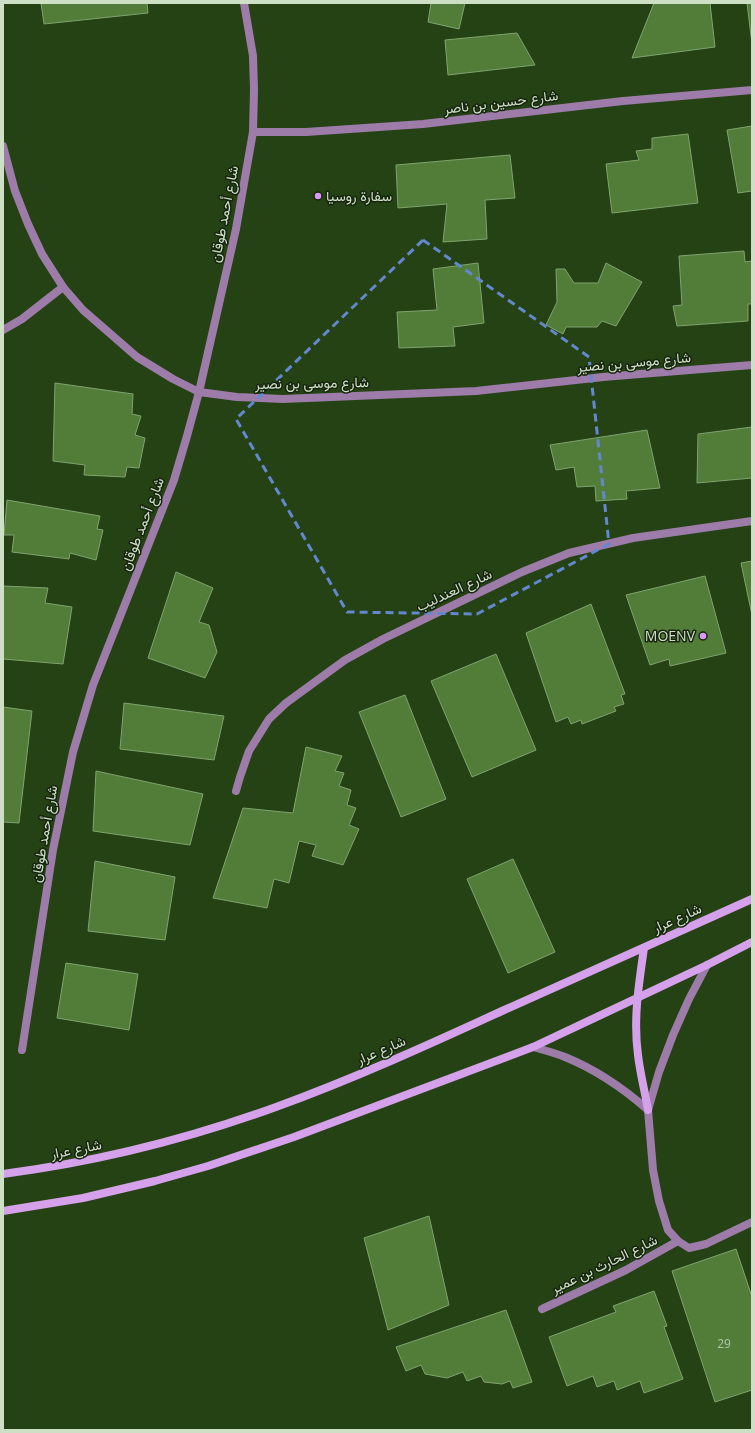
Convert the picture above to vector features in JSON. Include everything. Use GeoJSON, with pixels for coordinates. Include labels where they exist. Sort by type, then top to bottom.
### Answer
{"type":"FeatureCollection","features":[{"type":"Feature","properties":{"kind":"main road","name":"شارع عرار"},"geometry":{"type":"LineString","coordinates":[[3,1174],[73,1163],[117,1154],[190,1135],[276,1107],[440,1039],[752,899]]}},
{"type":"Feature","properties":{"kind":"main road"},"geometry":{"type":"LineString","coordinates":[[3,1211],[83,1198],[155,1181],[208,1166],[294,1137],[533,1047],[707,965],[752,942]]}},
{"type":"Feature","properties":{"kind":"main road"},"geometry":{"type":"LineString","coordinates":[[644,948],[637,997],[636,1022],[638,1056],[648,1110]]}},
{"type":"Feature","properties":{"kind":"street","name":"شارع أحمد طوقان"},"geometry":{"type":"LineString","coordinates":[[22,1050],[53,850],[73,752],[93,685],[174,480],[199,392],[236,229],[253,132],[253,56],[244,3]]}},
{"type":"Feature","properties":{"kind":"street","name":"شارع حسين بن ناصر"},"geometry":{"type":"LineString","coordinates":[[253,132],[306,132],[423,124],[616,102],[752,90]]}},
{"type":"Feature","properties":{"kind":"street","name":"شارع موسى بن نصير"},"geometry":{"type":"LineString","coordinates":[[3,146],[15,191],[28,224],[42,254],[63,287],[84,310],[137,357],[173,379],[199,392],[237,397],[283,399],[476,391],[603,377],[752,365]]}},
{"type":"Feature","properties":{"kind":"street"},"geometry":{"type":"LineString","coordinates":[[3,330],[22,319],[63,287]]}},
{"type":"Feature","properties":{"kind":"street","name":"شارع العندليب"},"geometry":{"type":"LineString","coordinates":[[236,792],[250,751],[269,719],[286,703],[345,660],[383,639],[522,572],[569,553],[633,538],[752,521]]}},
{"type":"Feature","properties":{"kind":"street","name":"شارع الحارث بن عمير"},"geometry":{"type":"LineString","coordinates":[[707,965],[689,999],[673,1035],[659,1072],[648,1110],[653,1170],[659,1201],[668,1230],[678,1241],[689,1248],[706,1244],[752,1222]]}},
{"type":"Feature","properties":{"kind":"street"},"geometry":{"type":"LineString","coordinates":[[533,1047],[565,1056],[595,1071],[623,1088],[648,1110]]}},
{"type":"Feature","properties":{"kind":"street","name":"شارع الحارث بن عمير"},"geometry":{"type":"LineString","coordinates":[[542,1309],[626,1270],[678,1241]]}},
{"type":"Feature","properties":{"kind":"highlighted area"},"geometry":{"type":"Polygon","coordinates":[[[423,240],[589,357],[609,544],[477,614],[347,612],[236,419],[423,240]]]}},
{"type":"Feature","properties":{"kind":"building"},"geometry":{"type":"Polygon","coordinates":[[[41,3],[147,3],[148,13],[44,24],[41,3]]]}},
{"type":"Feature","properties":{"kind":"building"},"geometry":{"type":"Polygon","coordinates":[[[431,3],[465,3],[459,29],[428,22],[431,3]]]}},
{"type":"Feature","properties":{"kind":"building"},"geometry":{"type":"Polygon","coordinates":[[[654,3],[710,3],[715,47],[632,58],[654,3]]]}},
{"type":"Feature","properties":{"kind":"building"},"geometry":{"type":"Polygon","coordinates":[[[747,3],[752,3],[752,44],[747,3]]]}},
{"type":"Feature","properties":{"kind":"building"},"geometry":{"type":"Polygon","coordinates":[[[517,33],[535,65],[448,75],[445,40],[517,33]]]}},
{"type":"Feature","properties":{"kind":"building"},"geometry":{"type":"Polygon","coordinates":[[[752,126],[752,191],[738,193],[727,130],[752,126]]]}},
{"type":"Feature","properties":{"kind":"building"},"geometry":{"type":"Polygon","coordinates":[[[688,134],[698,203],[612,213],[606,164],[639,160],[636,151],[652,149],[652,138],[688,134]]]}},
{"type":"Feature","properties":{"kind":"building"},"geometry":{"type":"Polygon","coordinates":[[[510,155],[515,198],[485,200],[487,239],[443,242],[447,204],[398,208],[396,165],[510,155]]]}},
{"type":"Feature","properties":{"kind":"building"},"geometry":{"type":"Polygon","coordinates":[[[744,251],[745,262],[752,261],[752,304],[748,304],[748,321],[677,326],[673,306],[682,305],[679,256],[744,251]]]}},
{"type":"Feature","properties":{"kind":"building"},"geometry":{"type":"Polygon","coordinates":[[[478,263],[484,323],[453,327],[455,346],[399,348],[397,312],[437,310],[433,269],[478,263]]]}},
{"type":"Feature","properties":{"kind":"building"},"geometry":{"type":"Polygon","coordinates":[[[606,263],[642,282],[616,326],[602,321],[597,327],[566,327],[563,334],[546,325],[557,302],[556,269],[565,269],[574,283],[598,283],[606,263]]]}},
{"type":"Feature","properties":{"kind":"building"},"geometry":{"type":"Polygon","coordinates":[[[55,383],[133,394],[132,414],[141,416],[135,435],[145,438],[139,468],[127,467],[125,477],[84,475],[85,465],[53,461],[55,383]]]}},
{"type":"Feature","properties":{"kind":"building"},"geometry":{"type":"Polygon","coordinates":[[[752,427],[752,478],[697,483],[698,434],[752,427]]]}},
{"type":"Feature","properties":{"kind":"building"},"geometry":{"type":"Polygon","coordinates":[[[647,430],[660,488],[626,491],[627,499],[596,501],[595,486],[577,487],[574,467],[556,470],[550,445],[647,430]]]}},
{"type":"Feature","properties":{"kind":"building"},"geometry":{"type":"Polygon","coordinates":[[[7,500],[100,516],[97,529],[103,530],[96,560],[70,553],[69,559],[12,552],[14,535],[4,535],[7,500]]]}},
{"type":"Feature","properties":{"kind":"building"},"geometry":{"type":"Polygon","coordinates":[[[752,561],[752,615],[741,563],[752,561]]]}},
{"type":"Feature","properties":{"kind":"building"},"geometry":{"type":"Polygon","coordinates":[[[176,572],[213,588],[199,622],[209,625],[217,652],[205,678],[148,658],[176,572]]]}},
{"type":"Feature","properties":{"kind":"building"},"geometry":{"type":"Polygon","coordinates":[[[705,576],[726,653],[670,666],[669,659],[650,665],[626,595],[705,576]]]}},
{"type":"Feature","properties":{"kind":"building"},"geometry":{"type":"Polygon","coordinates":[[[3,586],[48,588],[45,603],[72,607],[63,664],[3,659],[3,586]]]}},
{"type":"Feature","properties":{"kind":"building"},"geometry":{"type":"Polygon","coordinates":[[[591,604],[625,694],[621,695],[624,704],[614,707],[616,711],[582,724],[581,720],[571,724],[568,717],[556,722],[526,633],[591,604]]]}},
{"type":"Feature","properties":{"kind":"building"},"geometry":{"type":"Polygon","coordinates":[[[496,654],[536,750],[472,777],[431,681],[496,654]]]}},
{"type":"Feature","properties":{"kind":"building"},"geometry":{"type":"Polygon","coordinates":[[[405,695],[446,799],[401,817],[359,712],[405,695]]]}},
{"type":"Feature","properties":{"kind":"building"},"geometry":{"type":"Polygon","coordinates":[[[124,703],[224,716],[214,760],[120,749],[124,703]]]}},
{"type":"Feature","properties":{"kind":"building"},"geometry":{"type":"Polygon","coordinates":[[[3,707],[32,711],[19,823],[3,822],[3,707]]]}},
{"type":"Feature","properties":{"kind":"building"},"geometry":{"type":"Polygon","coordinates":[[[306,747],[342,756],[335,771],[344,773],[339,786],[351,790],[347,805],[356,808],[349,825],[359,829],[343,865],[312,856],[316,845],[299,841],[289,883],[274,879],[267,908],[213,898],[243,808],[293,813],[306,747]]]}},
{"type":"Feature","properties":{"kind":"building"},"geometry":{"type":"Polygon","coordinates":[[[96,771],[203,794],[190,845],[93,831],[96,771]]]}},
{"type":"Feature","properties":{"kind":"building"},"geometry":{"type":"Polygon","coordinates":[[[513,859],[555,952],[508,973],[467,879],[513,859]]]}},
{"type":"Feature","properties":{"kind":"building"},"geometry":{"type":"Polygon","coordinates":[[[95,861],[175,877],[165,940],[88,931],[95,861]]]}},
{"type":"Feature","properties":{"kind":"building"},"geometry":{"type":"Polygon","coordinates":[[[66,963],[138,974],[129,1030],[57,1018],[66,963]]]}},
{"type":"Feature","properties":{"kind":"building"},"geometry":{"type":"Polygon","coordinates":[[[429,1216],[449,1305],[388,1330],[364,1238],[429,1216]]]}},
{"type":"Feature","properties":{"kind":"building"},"geometry":{"type":"Polygon","coordinates":[[[736,1249],[752,1297],[752,1390],[715,1402],[672,1271],[736,1249]]]}},
{"type":"Feature","properties":{"kind":"building"},"geometry":{"type":"Polygon","coordinates":[[[654,1291],[667,1326],[664,1327],[683,1379],[644,1393],[640,1381],[617,1390],[614,1381],[597,1387],[593,1376],[567,1386],[549,1337],[616,1312],[613,1306],[654,1291]]]}},
{"type":"Feature","properties":{"kind":"building"},"geometry":{"type":"Polygon","coordinates":[[[506,1310],[532,1382],[513,1388],[510,1381],[502,1384],[484,1382],[481,1376],[467,1381],[463,1372],[447,1378],[425,1374],[421,1365],[406,1371],[396,1347],[506,1310]]]}},
{"type":"Feature","properties":{"kind":"place","name":"سفارة روسيا"},"geometry":{"type":"Point","coordinates":[318,196]}},
{"type":"Feature","properties":{"kind":"place","name":"MOENV"},"geometry":{"type":"Point","coordinates":[703,636]}}]}
